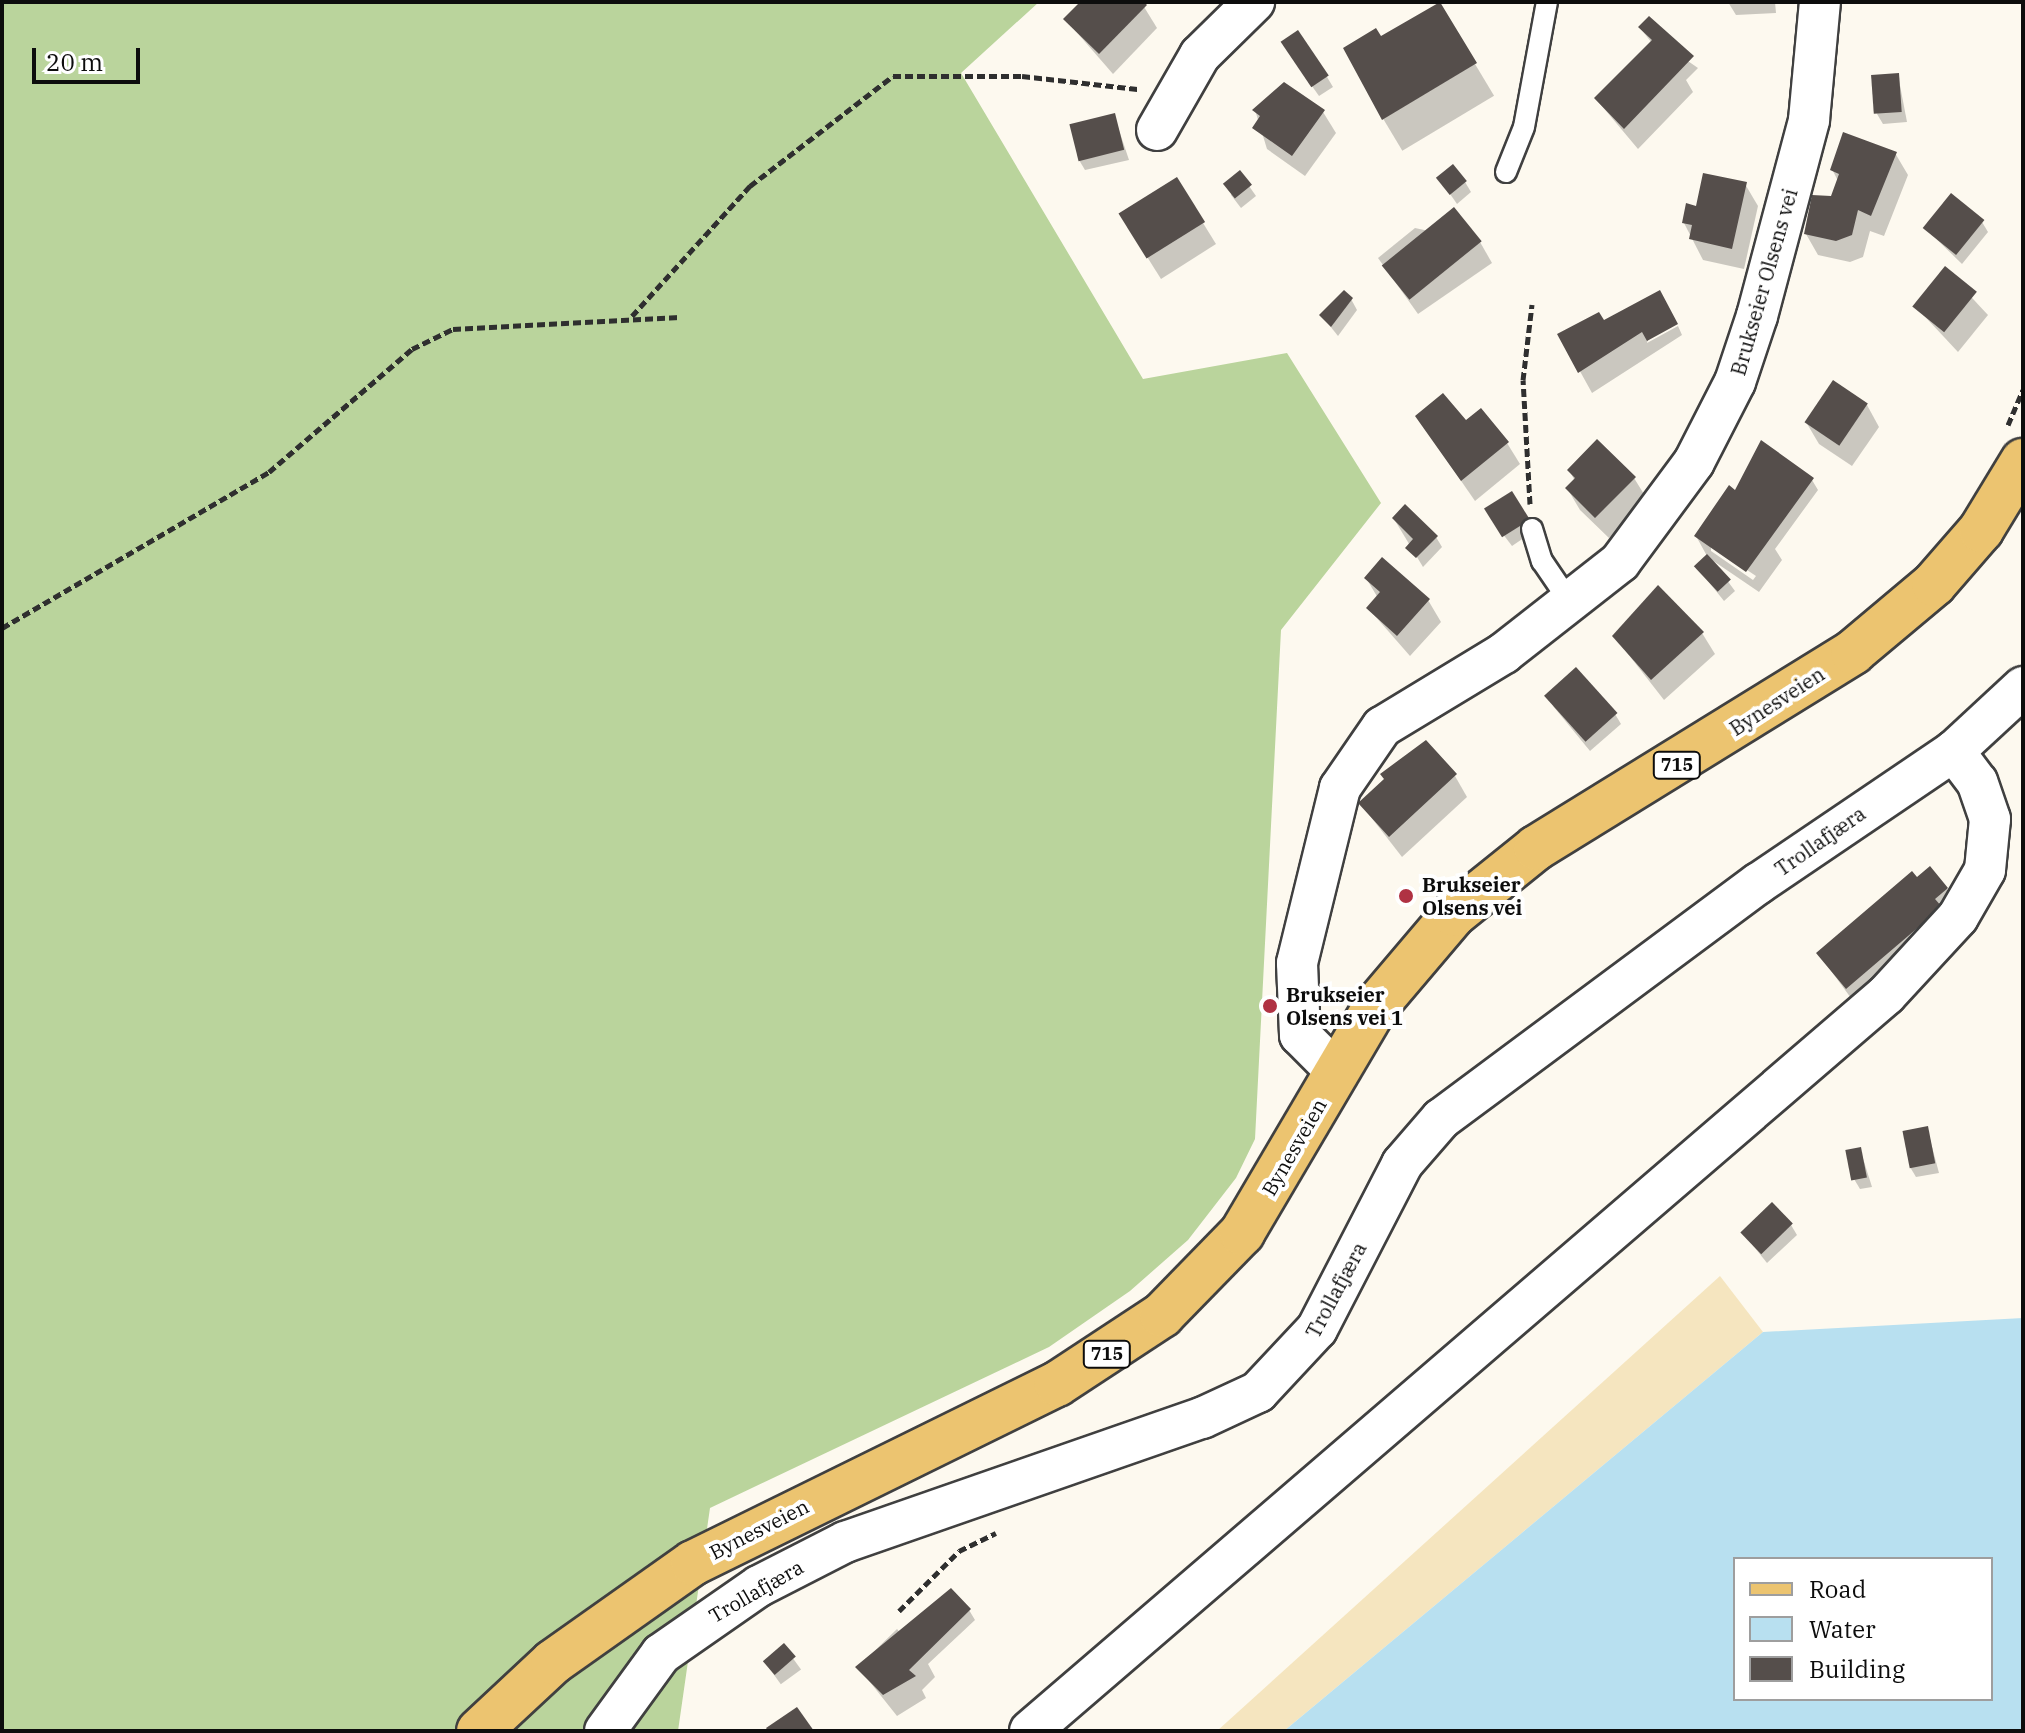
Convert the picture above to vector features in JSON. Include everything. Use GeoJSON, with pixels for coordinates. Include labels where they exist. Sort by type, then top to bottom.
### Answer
{"type":"FeatureCollection","features":[{"type":"Feature","properties":{"kind":"main road","name":"Bynesveien"},"geometry":{"type":"LineString","coordinates":[[479,1731],[553,1662],[693,1563],[1057,1384],[1140,1332],[1242,1233],[1375,1007],[1454,914],[1536,848],[1853,652],[1934,584],[1981,530],[2012,450]]}},
{"type":"Feature","properties":{"kind":"street"},"geometry":{"type":"LineString","coordinates":[[1162,117],[1200,55],[1254,2]]}},
{"type":"Feature","properties":{"kind":"street","name":"Brukseier Olsens vei"},"geometry":{"type":"LineString","coordinates":[[1336,1071],[1300,1035],[1297,963],[1314,868],[1349,769],[1382,727],[1504,653],[1620,562],[1661,515],[1735,382],[1806,133],[1820,2]]}},
{"type":"Feature","properties":{"kind":"street","name":"Trollafjæra"},"geometry":{"type":"LineString","coordinates":[[605,1731],[661,1654],[759,1586],[845,1542],[1202,1418],[1258,1392],[1317,1329],[1402,1164],[1441,1119],[1759,883],[1954,751],[2023,687]]}},
{"type":"Feature","properties":{"kind":"street"},"geometry":{"type":"LineString","coordinates":[[1030,1731],[1886,995],[1958,917],[1985,870],[1990,819],[1977,782],[1954,751]]}},
{"type":"Feature","properties":{"kind":"lane"},"geometry":{"type":"LineString","coordinates":[[1506,172],[1524,127],[1547,2]]}},
{"type":"Feature","properties":{"kind":"lane"},"geometry":{"type":"LineString","coordinates":[[1532,529],[1542,561],[1570,602]]}},
{"type":"Feature","properties":{"kind":"path"},"geometry":{"type":"LineString","coordinates":[[631,317],[750,186],[893,76],[1022,76],[1134,88],[1162,117]]}},
{"type":"Feature","properties":{"kind":"path"},"geometry":{"type":"LineString","coordinates":[[1532,305],[1523,380],[1532,529]]}},
{"type":"Feature","properties":{"kind":"path"},"geometry":{"type":"LineString","coordinates":[[2,628],[269,472],[412,349],[453,329],[631,317],[680,317]]}},
{"type":"Feature","properties":{"kind":"path"},"geometry":{"type":"LineString","coordinates":[[2012,450],[2023,390]]}},
{"type":"Feature","properties":{"kind":"path"},"geometry":{"type":"LineString","coordinates":[[899,1611],[959,1551],[1001,1531]]}},
{"type":"Feature","properties":{"kind":"green space"},"geometry":{"type":"Polygon","coordinates":[[[2,2],[1039,2],[961,73],[1143,379],[1287,353],[1381,503],[1281,630],[1255,1139],[1236,1178],[1188,1240],[1130,1291],[1049,1347],[710,1508],[678,1731],[2,1731],[2,2]]]}},
{"type":"Feature","properties":{"kind":"sand"},"geometry":{"type":"Polygon","coordinates":[[[1720,1276],[1763,1332],[1284,1731],[1217,1731],[1720,1276]]]}},
{"type":"Feature","properties":{"kind":"water"},"geometry":{"type":"Polygon","coordinates":[[[2023,1318],[2023,1731],[1284,1731],[1763,1332],[2023,1318]]]}},
{"type":"Feature","properties":{"kind":"building"},"geometry":{"type":"Polygon","coordinates":[[[1080,2],[1144,2],[1147,5],[1099,54],[1063,19],[1080,2]]]}},
{"type":"Feature","properties":{"kind":"building"},"geometry":{"type":"Polygon","coordinates":[[[1440,2],[1477,63],[1382,120],[1343,48],[1376,28],[1381,36],[1440,2]]]}},
{"type":"Feature","properties":{"kind":"building"},"geometry":{"type":"Polygon","coordinates":[[[1649,16],[1694,56],[1624,129],[1594,98],[1652,40],[1638,27],[1649,16]]]}},
{"type":"Feature","properties":{"kind":"building"},"geometry":{"type":"Polygon","coordinates":[[[1298,30],[1329,76],[1311,87],[1281,42],[1298,30]]]}},
{"type":"Feature","properties":{"kind":"building"},"geometry":{"type":"Polygon","coordinates":[[[1899,73],[1902,112],[1874,114],[1871,75],[1899,73]]]}},
{"type":"Feature","properties":{"kind":"building"},"geometry":{"type":"Polygon","coordinates":[[[1284,82],[1325,110],[1292,156],[1252,128],[1260,116],[1252,110],[1284,82]]]}},
{"type":"Feature","properties":{"kind":"building"},"geometry":{"type":"Polygon","coordinates":[[[1115,113],[1124,150],[1079,161],[1069,124],[1115,113]]]}},
{"type":"Feature","properties":{"kind":"building"},"geometry":{"type":"Polygon","coordinates":[[[1843,132],[1897,152],[1871,216],[1858,210],[1852,235],[1836,241],[1804,234],[1812,195],[1831,196],[1839,174],[1830,170],[1843,132]]]}},
{"type":"Feature","properties":{"kind":"building"},"geometry":{"type":"Polygon","coordinates":[[[1453,164],[1467,181],[1450,195],[1436,178],[1453,164]]]}},
{"type":"Feature","properties":{"kind":"building"},"geometry":{"type":"Polygon","coordinates":[[[1240,170],[1252,185],[1235,199],[1223,184],[1240,170]]]}},
{"type":"Feature","properties":{"kind":"building"},"geometry":{"type":"Polygon","coordinates":[[[1703,173],[1747,182],[1732,249],[1689,239],[1692,225],[1682,223],[1686,203],[1696,206],[1703,173]]]}},
{"type":"Feature","properties":{"kind":"building"},"geometry":{"type":"Polygon","coordinates":[[[1177,177],[1205,222],[1147,259],[1118,214],[1177,177]]]}},
{"type":"Feature","properties":{"kind":"building"},"geometry":{"type":"Polygon","coordinates":[[[1951,193],[1984,220],[1956,255],[1923,228],[1951,193]]]}},
{"type":"Feature","properties":{"kind":"building"},"geometry":{"type":"Polygon","coordinates":[[[1454,207],[1482,241],[1409,300],[1382,266],[1454,207]]]}},
{"type":"Feature","properties":{"kind":"building"},"geometry":{"type":"Polygon","coordinates":[[[1945,266],[1977,292],[1944,332],[1912,306],[1945,266]]]}},
{"type":"Feature","properties":{"kind":"building"},"geometry":{"type":"Polygon","coordinates":[[[1344,290],[1353,298],[1331,327],[1319,315],[1344,290]]]}},
{"type":"Feature","properties":{"kind":"building"},"geometry":{"type":"Polygon","coordinates":[[[1660,290],[1678,324],[1647,341],[1642,332],[1578,373],[1557,334],[1599,312],[1604,320],[1660,290]]]}},
{"type":"Feature","properties":{"kind":"building"},"geometry":{"type":"Polygon","coordinates":[[[1833,380],[1868,403],[1839,446],[1804,422],[1833,380]]]}},
{"type":"Feature","properties":{"kind":"building"},"geometry":{"type":"Polygon","coordinates":[[[1443,393],[1466,420],[1481,408],[1509,442],[1461,481],[1415,416],[1443,393]]]}},
{"type":"Feature","properties":{"kind":"building"},"geometry":{"type":"Polygon","coordinates":[[[1597,439],[1636,477],[1595,518],[1565,488],[1575,478],[1567,470],[1597,439]]]}},
{"type":"Feature","properties":{"kind":"building"},"geometry":{"type":"Polygon","coordinates":[[[1761,440],[1814,478],[1746,572],[1694,536],[1729,485],[1735,490],[1761,440]]]}},
{"type":"Feature","properties":{"kind":"building"},"geometry":{"type":"Polygon","coordinates":[[[1512,491],[1530,520],[1502,537],[1484,508],[1512,491]]]}},
{"type":"Feature","properties":{"kind":"building"},"geometry":{"type":"Polygon","coordinates":[[[1405,504],[1438,536],[1416,558],[1405,548],[1413,539],[1392,518],[1405,504]]]}},
{"type":"Feature","properties":{"kind":"building"},"geometry":{"type":"Polygon","coordinates":[[[1707,554],[1731,580],[1718,592],[1694,566],[1707,554]]]}},
{"type":"Feature","properties":{"kind":"building"},"geometry":{"type":"Polygon","coordinates":[[[1382,557],[1430,599],[1397,636],[1366,608],[1380,592],[1364,578],[1382,557]]]}},
{"type":"Feature","properties":{"kind":"building"},"geometry":{"type":"Polygon","coordinates":[[[1658,585],[1704,632],[1651,680],[1612,636],[1658,585]]]}},
{"type":"Feature","properties":{"kind":"building"},"geometry":{"type":"Polygon","coordinates":[[[1576,667],[1617,713],[1586,742],[1544,696],[1576,667]]]}},
{"type":"Feature","properties":{"kind":"building"},"geometry":{"type":"Polygon","coordinates":[[[1426,740],[1457,774],[1389,837],[1358,803],[1384,779],[1380,774],[1426,740]]]}},
{"type":"Feature","properties":{"kind":"building"},"geometry":{"type":"Polygon","coordinates":[[[1930,866],[1948,888],[1935,899],[1942,907],[1846,989],[1816,953],[1912,871],[1917,877],[1930,866]]]}},
{"type":"Feature","properties":{"kind":"building"},"geometry":{"type":"Polygon","coordinates":[[[1928,1126],[1935,1163],[1910,1168],[1902,1131],[1928,1126]]]}},
{"type":"Feature","properties":{"kind":"building"},"geometry":{"type":"Polygon","coordinates":[[[1861,1147],[1867,1177],[1851,1180],[1845,1150],[1861,1147]]]}},
{"type":"Feature","properties":{"kind":"building"},"geometry":{"type":"Polygon","coordinates":[[[1772,1202],[1793,1224],[1761,1254],[1740,1233],[1772,1202]]]}},
{"type":"Feature","properties":{"kind":"building"},"geometry":{"type":"Polygon","coordinates":[[[951,1588],[971,1609],[909,1670],[916,1676],[883,1695],[855,1667],[951,1588]]]}},
{"type":"Feature","properties":{"kind":"building"},"geometry":{"type":"Polygon","coordinates":[[[784,1643],[796,1657],[775,1675],[763,1661],[784,1643]]]}},
{"type":"Feature","properties":{"kind":"building"},"geometry":{"type":"Polygon","coordinates":[[[797,1707],[814,1731],[768,1731],[766,1728],[797,1707]]]}},
{"type":"Feature","properties":{"kind":"place","name":"Brukseier Olsens vei"},"geometry":{"type":"Point","coordinates":[1406,896]}},
{"type":"Feature","properties":{"kind":"place","name":"Brukseier Olsens vei 1"},"geometry":{"type":"Point","coordinates":[1270,1006]}}]}
